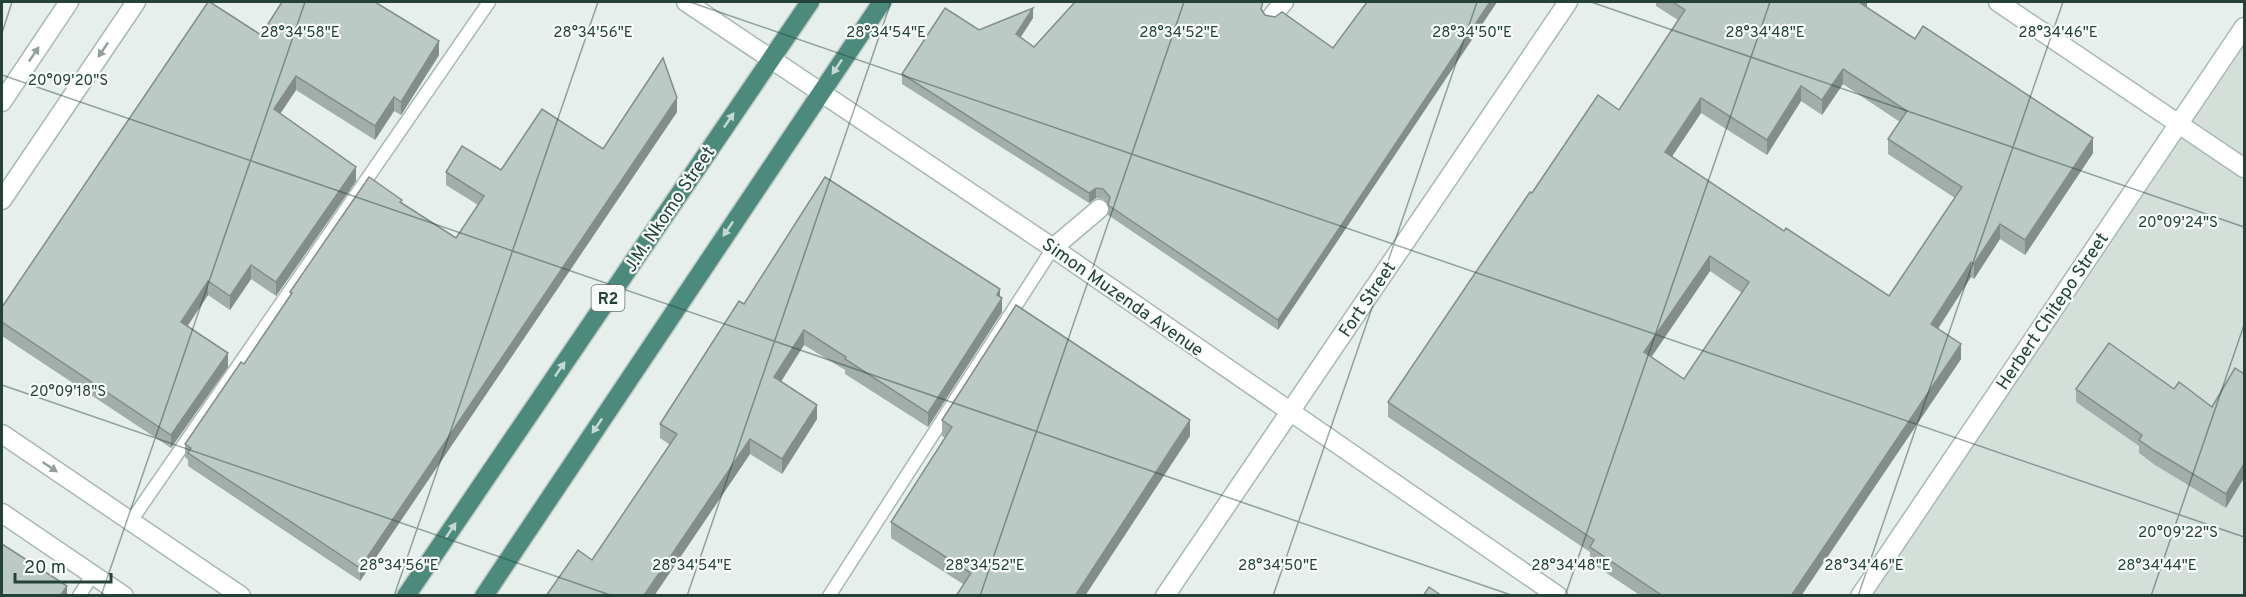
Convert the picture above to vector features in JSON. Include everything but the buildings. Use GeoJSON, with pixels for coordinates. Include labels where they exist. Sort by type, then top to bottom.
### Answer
{"type":"FeatureCollection","features":[{"type":"Feature","properties":{"kind":"highway","name":"J.M. Nkomo Street"},"geometry":{"type":"LineString","coordinates":[[406,596],[810,2]]}},
{"type":"Feature","properties":{"kind":"highway"},"geometry":{"type":"LineString","coordinates":[[484,596],[882,2]]}},
{"type":"Feature","properties":{"kind":"street"},"geometry":{"type":"LineString","coordinates":[[2,102],[69,2]]}},
{"type":"Feature","properties":{"kind":"street"},"geometry":{"type":"LineString","coordinates":[[2,200],[136,2]]}},
{"type":"Feature","properties":{"kind":"street","name":"Simon Muzenda Avenue"},"geometry":{"type":"LineString","coordinates":[[686,2],[1053,248],[1558,596]]}},
{"type":"Feature","properties":{"kind":"street","name":"Fort Street"},"geometry":{"type":"LineString","coordinates":[[1165,596],[1568,2]]}},
{"type":"Feature","properties":{"kind":"street"},"geometry":{"type":"LineString","coordinates":[[1998,2],[2244,168]]}},
{"type":"Feature","properties":{"kind":"street","name":"Herbert Chitepo Street"},"geometry":{"type":"LineString","coordinates":[[1860,596],[2244,27]]}},
{"type":"Feature","properties":{"kind":"street"},"geometry":{"type":"LineString","coordinates":[[1053,248],[1100,209]]}},
{"type":"Feature","properties":{"kind":"street"},"geometry":{"type":"LineString","coordinates":[[2,434],[242,596]]}},
{"type":"Feature","properties":{"kind":"street"},"geometry":{"type":"LineString","coordinates":[[2,513],[124,596]]}},
{"type":"Feature","properties":{"kind":"lane"},"geometry":{"type":"LineString","coordinates":[[131,521],[489,2]]}},
{"type":"Feature","properties":{"kind":"lane"},"geometry":{"type":"LineString","coordinates":[[829,596],[1053,248]]}},
{"type":"Feature","properties":{"kind":"lane"},"geometry":{"type":"LineString","coordinates":[[78,596],[93,574]]}},
{"type":"Feature","properties":{"kind":"shaded area"},"geometry":{"type":"Polygon","coordinates":[[[2244,36],[2244,595],[1860,595],[2244,36]]]}}]}
